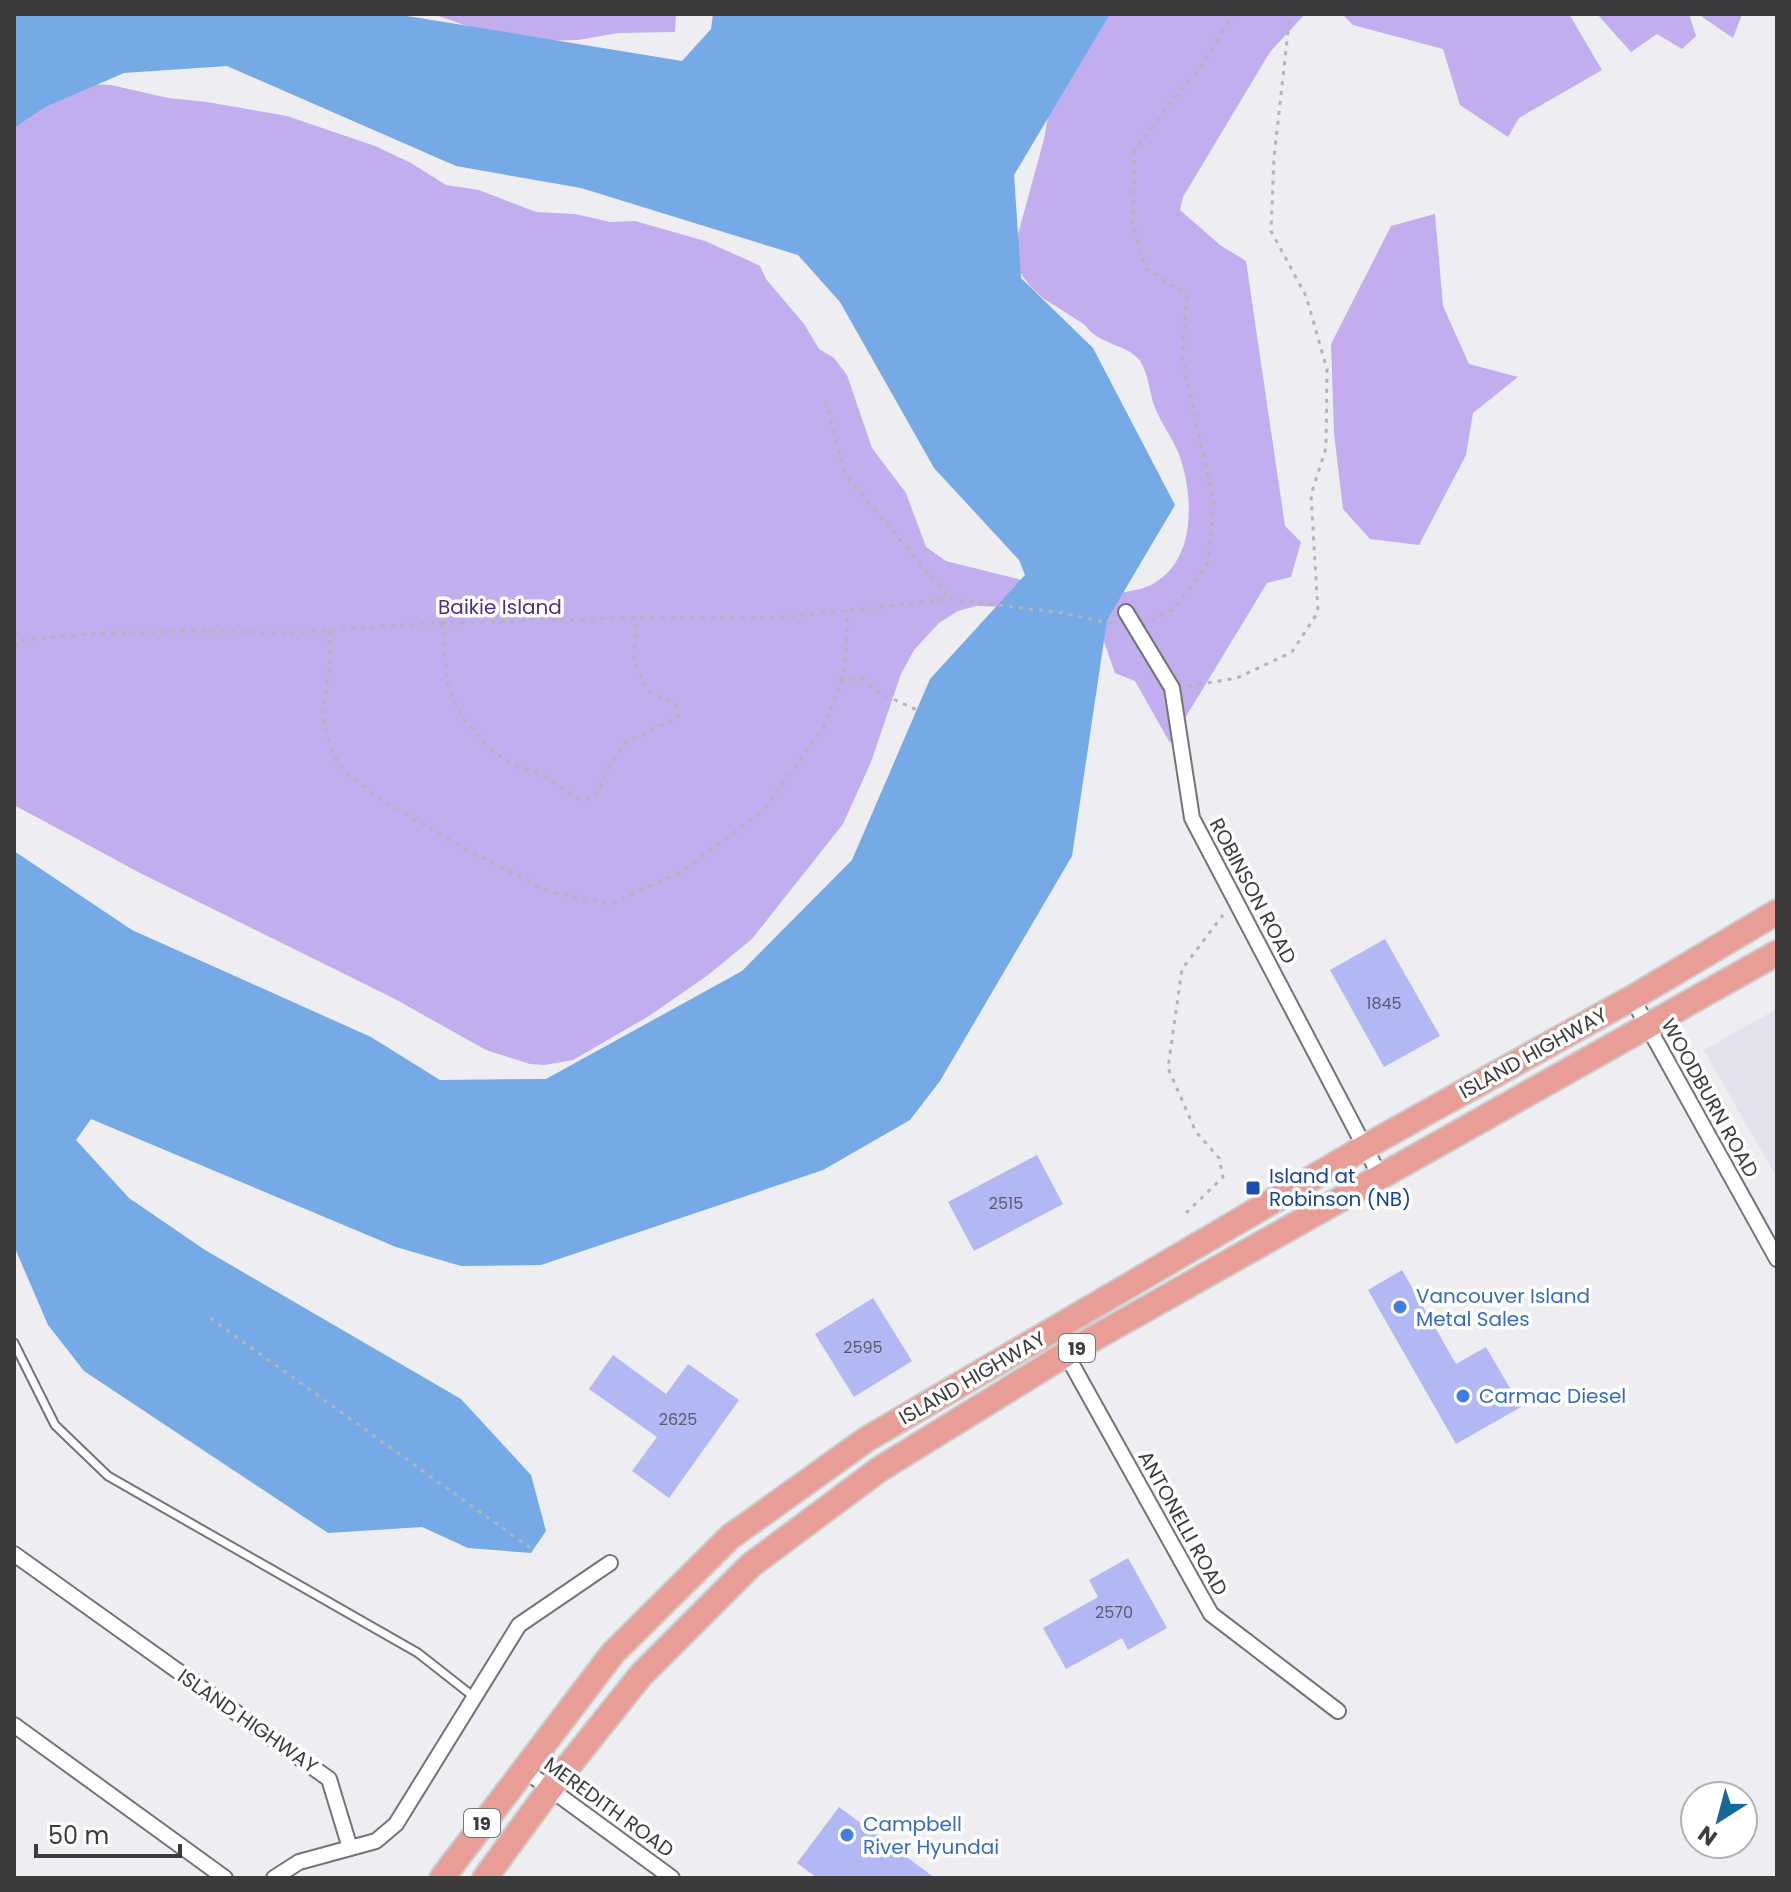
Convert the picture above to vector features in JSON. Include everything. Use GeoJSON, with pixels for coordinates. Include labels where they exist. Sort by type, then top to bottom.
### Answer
{"type":"FeatureCollection","features":[{"type":"Feature","properties":{"kind":"main road","name":"ISLAND HIGHWAY"},"geometry":{"type":"LineString","coordinates":[[442,1878],[613,1653],[730,1537],[867,1439],[1365,1147],[1632,998],[1777,912]]}},
{"type":"Feature","properties":{"kind":"main road","name":"ISLAND HIGHWAY"},"geometry":{"type":"LineString","coordinates":[[485,1878],[550,1789],[641,1675],[751,1565],[880,1469],[1066,1354],[1777,953]]}},
{"type":"Feature","properties":{"kind":"street","name":"ROBINSON ROAD"},"geometry":{"type":"LineString","coordinates":[[1126,612],[1172,688],[1192,818],[1381,1178]]}},
{"type":"Feature","properties":{"kind":"street","name":"WOODBURN ROAD"},"geometry":{"type":"LineString","coordinates":[[1632,998],[1777,1259]]}},
{"type":"Feature","properties":{"kind":"street","name":"ANTONELLI ROAD"},"geometry":{"type":"LineString","coordinates":[[1066,1354],[1211,1614],[1338,1711]]}},
{"type":"Feature","properties":{"kind":"street","name":"ISLAND HIGHWAY"},"geometry":{"type":"LineString","coordinates":[[14,1554],[329,1779],[350,1848]]}},
{"type":"Feature","properties":{"kind":"street"},"geometry":{"type":"LineString","coordinates":[[274,1878],[299,1862],[376,1841],[396,1824],[519,1625],[610,1563]]}},
{"type":"Feature","properties":{"kind":"street"},"geometry":{"type":"LineString","coordinates":[[14,1725],[225,1878]]}},
{"type":"Feature","properties":{"kind":"street","name":"MEREDITH ROAD"},"geometry":{"type":"LineString","coordinates":[[523,1769],[672,1878]]}},
{"type":"Feature","properties":{"kind":"lane"},"geometry":{"type":"LineString","coordinates":[[14,1343],[55,1425],[108,1476],[418,1653],[474,1697]]}},
{"type":"Feature","properties":{"kind":"path"},"geometry":{"type":"LineString","coordinates":[[14,647],[22,640],[88,634],[189,631],[290,633],[442,623],[778,618],[950,599],[1062,613],[1136,628],[1174,609],[1208,562],[1214,504],[1182,357],[1187,295],[1145,268],[1133,223],[1134,152],[1168,105],[1202,66],[1233,14]]}},
{"type":"Feature","properties":{"kind":"path"},"geometry":{"type":"LineString","coordinates":[[1172,688],[1237,678],[1292,652],[1318,612],[1311,495],[1326,448],[1327,369],[1306,296],[1271,231],[1274,157],[1290,14]]}},
{"type":"Feature","properties":{"kind":"path"},"geometry":{"type":"LineString","coordinates":[[826,401],[845,474],[950,599]]}},
{"type":"Feature","properties":{"kind":"path"},"geometry":{"type":"LineString","coordinates":[[329,630],[330,666],[322,715],[332,753],[346,774],[376,796],[463,848],[550,892],[611,904],[680,872],[761,813],[823,729],[841,682],[846,656],[847,610]]}},
{"type":"Feature","properties":{"kind":"path"},"geometry":{"type":"LineString","coordinates":[[442,623],[447,683],[462,717],[489,748],[514,765],[545,776],[581,800],[596,796],[623,744],[678,717],[677,705],[648,691],[634,661],[636,618]]}},
{"type":"Feature","properties":{"kind":"path"},"geometry":{"type":"LineString","coordinates":[[841,682],[861,678],[880,693],[917,710]]}},
{"type":"Feature","properties":{"kind":"path"},"geometry":{"type":"LineString","coordinates":[[1186,1213],[1223,1177],[1219,1158],[1196,1132],[1168,1068],[1182,969],[1235,900]]}},
{"type":"Feature","properties":{"kind":"path"},"geometry":{"type":"LineString","coordinates":[[210,1318],[533,1550]]}},
{"type":"Feature","properties":{"kind":"shaded area"},"geometry":{"type":"Polygon","coordinates":[[[1777,1009],[1777,1178],[1704,1050],[1777,1009]]]}},
{"type":"Feature","properties":{"kind":"green space"},"geometry":{"type":"Polygon","coordinates":[[[433,14],[676,14],[675,32],[618,33],[578,40],[542,41],[481,31],[433,14]]]}},
{"type":"Feature","properties":{"kind":"green space"},"geometry":{"type":"Polygon","coordinates":[[[1087,14],[1305,14],[1270,52],[1183,197],[1180,210],[1220,245],[1246,261],[1285,526],[1301,542],[1291,577],[1267,583],[1170,743],[1135,681],[1115,673],[1101,633],[1109,595],[1151,585],[1166,575],[1184,545],[1189,510],[1180,457],[1155,408],[1140,361],[1128,351],[1098,337],[1043,298],[1019,271],[1014,249],[1044,139],[1056,70],[1087,14]]]}},
{"type":"Feature","properties":{"kind":"green space"},"geometry":{"type":"Polygon","coordinates":[[[1342,14],[1569,14],[1602,70],[1519,118],[1508,137],[1460,105],[1443,49],[1353,25],[1342,14]]]}},
{"type":"Feature","properties":{"kind":"green space"},"geometry":{"type":"Polygon","coordinates":[[[1597,14],[1689,14],[1696,36],[1682,49],[1657,34],[1631,52],[1597,14]]]}},
{"type":"Feature","properties":{"kind":"green space"},"geometry":{"type":"Polygon","coordinates":[[[1698,14],[1742,14],[1733,38],[1698,14]]]}},
{"type":"Feature","properties":{"kind":"green space","name":"Baikie Island"},"geometry":{"type":"Polygon","coordinates":[[[83,84],[111,85],[168,98],[287,116],[375,146],[411,163],[446,185],[479,190],[536,212],[575,214],[610,222],[635,221],[705,241],[760,266],[766,279],[804,324],[819,349],[834,358],[847,375],[872,448],[906,493],[926,547],[946,561],[1022,580],[1013,607],[976,606],[958,611],[939,623],[914,650],[901,674],[871,762],[843,824],[752,939],[708,975],[649,1016],[573,1060],[530,1064],[486,1050],[393,998],[142,874],[14,805],[14,122],[83,84]]]}},
{"type":"Feature","properties":{"kind":"green space"},"geometry":{"type":"Polygon","coordinates":[[[1435,214],[1443,306],[1469,364],[1518,377],[1473,413],[1466,455],[1419,545],[1370,539],[1343,509],[1334,433],[1331,344],[1391,226],[1435,214]]]}},
{"type":"Feature","properties":{"kind":"water"},"geometry":{"type":"Polygon","coordinates":[[[14,14],[395,14],[682,61],[711,29],[713,14],[1110,14],[1014,175],[1021,278],[1093,348],[1175,505],[1107,620],[1072,856],[940,1081],[910,1120],[823,1170],[541,1265],[461,1266],[396,1247],[91,1119],[76,1140],[129,1198],[205,1250],[461,1399],[531,1475],[546,1531],[531,1553],[468,1548],[422,1527],[328,1533],[84,1371],[48,1325],[14,1246],[14,851],[132,930],[371,1037],[440,1080],[546,1079],[742,971],[852,860],[930,679],[1025,575],[1019,560],[934,468],[840,302],[798,255],[581,188],[456,166],[227,66],[124,73],[45,107],[14,128],[14,14]]]}},
{"type":"Feature","properties":{"kind":"building"},"geometry":{"type":"Polygon","coordinates":[[[1385,939],[1440,1036],[1384,1067],[1330,970],[1385,939]]]}},
{"type":"Feature","properties":{"kind":"building"},"geometry":{"type":"Polygon","coordinates":[[[1037,1155],[1063,1204],[974,1251],[948,1202],[1037,1155]]]}},
{"type":"Feature","properties":{"kind":"building"},"geometry":{"type":"Polygon","coordinates":[[[1402,1270],[1456,1364],[1486,1347],[1521,1407],[1456,1444],[1368,1290],[1402,1270]]]}},
{"type":"Feature","properties":{"kind":"building"},"geometry":{"type":"Polygon","coordinates":[[[873,1298],[912,1361],[854,1397],[815,1334],[873,1298]]]}},
{"type":"Feature","properties":{"kind":"building"},"geometry":{"type":"Polygon","coordinates":[[[613,1355],[666,1394],[688,1364],[739,1400],[669,1498],[632,1471],[657,1437],[589,1389],[613,1355]]]}},
{"type":"Feature","properties":{"kind":"building"},"geometry":{"type":"Polygon","coordinates":[[[1128,1558],[1167,1628],[1128,1650],[1122,1638],[1066,1669],[1043,1628],[1098,1597],[1089,1580],[1128,1558]]]}},
{"type":"Feature","properties":{"kind":"building","name":"Campbell River Hyundai"},"geometry":{"type":"Polygon","coordinates":[[[839,1807],[935,1878],[817,1878],[797,1863],[839,1807]]]}},
{"type":"Feature","properties":{"kind":"place","name":"Island at Robinson (NB)"},"geometry":{"type":"Point","coordinates":[1253,1188]}},
{"type":"Feature","properties":{"kind":"place","name":"Vancouver Island Metal Sales"},"geometry":{"type":"Point","coordinates":[1400,1307]}},
{"type":"Feature","properties":{"kind":"place","name":"Carmac Diesel"},"geometry":{"type":"Point","coordinates":[1463,1396]}},
{"type":"Feature","properties":{"kind":"place","name":"Campbell River Hyundai"},"geometry":{"type":"Point","coordinates":[847,1835]}}]}
